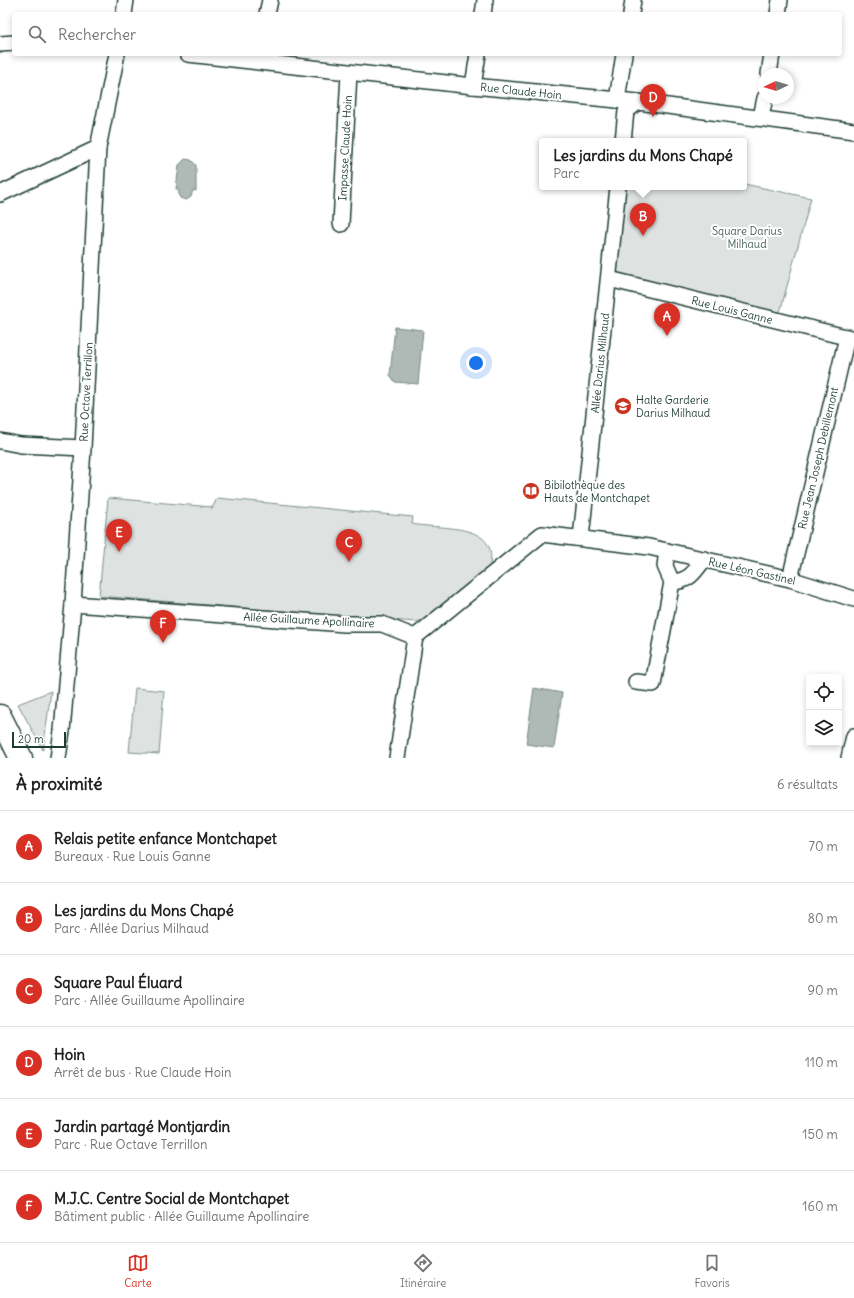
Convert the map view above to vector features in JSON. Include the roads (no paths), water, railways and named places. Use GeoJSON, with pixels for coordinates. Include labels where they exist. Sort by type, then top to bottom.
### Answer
{"type":"FeatureCollection","features":[{"type":"Feature","properties":{"kind":"main road"},"geometry":{"type":"LineString","coordinates":[[0,716],[21,758]]}},
{"type":"Feature","properties":{"kind":"street"},"geometry":{"type":"LineString","coordinates":[[124,12],[126,0]]}},
{"type":"Feature","properties":{"kind":"street"},"geometry":{"type":"LineString","coordinates":[[267,12],[270,0]]}},
{"type":"Feature","properties":{"kind":"street"},"geometry":{"type":"LineString","coordinates":[[483,12],[485,0]]}},
{"type":"Feature","properties":{"kind":"street"},"geometry":{"type":"LineString","coordinates":[[630,12],[633,0]]}},
{"type":"Feature","properties":{"kind":"street"},"geometry":{"type":"LineString","coordinates":[[778,12],[780,0]]}},
{"type":"Feature","properties":{"kind":"street"},"geometry":{"type":"LineString","coordinates":[[0,44],[12,43]]}},
{"type":"Feature","properties":{"kind":"street","name":"Rue Octave Terrillon"},"geometry":{"type":"LineString","coordinates":[[58,758],[62,731],[73,604],[83,448],[98,148],[117,56]]}},
{"type":"Feature","properties":{"kind":"street","name":"Rue Claude Hoin"},"geometry":{"type":"LineString","coordinates":[[223,56],[258,58],[349,73],[638,102],[761,117],[854,131]]}},
{"type":"Feature","properties":{"kind":"street"},"geometry":{"type":"LineString","coordinates":[[473,86],[478,56]]}},
{"type":"Feature","properties":{"kind":"street"},"geometry":{"type":"LineString","coordinates":[[617,100],[624,56]]}},
{"type":"Feature","properties":{"kind":"street"},"geometry":{"type":"LineString","coordinates":[[770,68],[772,56]]}},
{"type":"Feature","properties":{"kind":"street","name":"Impasse Claude Hoin"},"geometry":{"type":"LineString","coordinates":[[341,224],[349,73]]}},
{"type":"Feature","properties":{"kind":"street"},"geometry":{"type":"LineString","coordinates":[[623,138],[626,111],[638,102]]}},
{"type":"Feature","properties":{"kind":"street"},"geometry":{"type":"LineString","coordinates":[[761,117],[764,104]]}},
{"type":"Feature","properties":{"kind":"street"},"geometry":{"type":"LineString","coordinates":[[0,194],[98,148]]}},
{"type":"Feature","properties":{"kind":"street","name":"Allée Darius Milhaud"},"geometry":{"type":"LineString","coordinates":[[581,538],[618,190]]}},
{"type":"Feature","properties":{"kind":"street","name":"Rue Louis Ganne"},"geometry":{"type":"LineString","coordinates":[[609,279],[850,338]]}},
{"type":"Feature","properties":{"kind":"street","name":"Rue Jean Joseph Debillemont"},"geometry":{"type":"LineString","coordinates":[[790,578],[850,338]]}},
{"type":"Feature","properties":{"kind":"street"},"geometry":{"type":"LineString","coordinates":[[0,441],[21,445],[83,448]]}},
{"type":"Feature","properties":{"kind":"street"},"geometry":{"type":"LineString","coordinates":[[397,758],[416,637],[542,534],[581,538]]}},
{"type":"Feature","properties":{"kind":"street","name":"Rue Léon Gastinel"},"geometry":{"type":"LineString","coordinates":[[581,538],[649,547],[790,578],[854,599]]}},
{"type":"Feature","properties":{"kind":"street"},"geometry":{"type":"LineString","coordinates":[[636,682],[653,684],[672,582],[665,566],[667,551]]}},
{"type":"Feature","properties":{"kind":"street"},"geometry":{"type":"LineString","coordinates":[[672,582],[682,581],[693,574],[704,560]]}},
{"type":"Feature","properties":{"kind":"street","name":"Allée Guillaume Apollinaire"},"geometry":{"type":"LineString","coordinates":[[73,604],[345,624],[382,624],[416,637]]}},
{"type":"Feature","properties":{"kind":"street","name":"Rue Octave Terrillon"},"geometry":{"type":"LineString","coordinates":[[49,758],[55,749],[62,731]]}},
{"type":"Feature","properties":{"kind":"street"},"geometry":{"type":"LineString","coordinates":[[849,758],[854,736]]}},
{"type":"Feature","properties":{"kind":"place","name":"Hoin"},"geometry":{"type":"Point","coordinates":[653,117]}},
{"type":"Feature","properties":{"kind":"place","name":"Les jardins du Mons Chapé"},"geometry":{"type":"Point","coordinates":[643,236]}},
{"type":"Feature","properties":{"kind":"place","name":"Relais petite enfance Montchapet"},"geometry":{"type":"Point","coordinates":[667,336]}},
{"type":"Feature","properties":{"kind":"place","name":"Halte Garderie Darius Milhaud"},"geometry":{"type":"Point","coordinates":[623,406]}},
{"type":"Feature","properties":{"kind":"place","name":"Bibilothèque des Hauts de Montchapet"},"geometry":{"type":"Point","coordinates":[531,491]}},
{"type":"Feature","properties":{"kind":"place","name":"Jardin partagé Montjardin"},"geometry":{"type":"Point","coordinates":[119,552]}},
{"type":"Feature","properties":{"kind":"place","name":"Square Paul Éluard"},"geometry":{"type":"Point","coordinates":[349,562]}},
{"type":"Feature","properties":{"kind":"place","name":"M.J.C. Centre Social de Montchapet"},"geometry":{"type":"Point","coordinates":[163,643]}},
{"type":"Feature","properties":{"kind":"park label","name":"Square Darius Milhaud"},"geometry":{"type":"Point","coordinates":[747,237]}}]}
